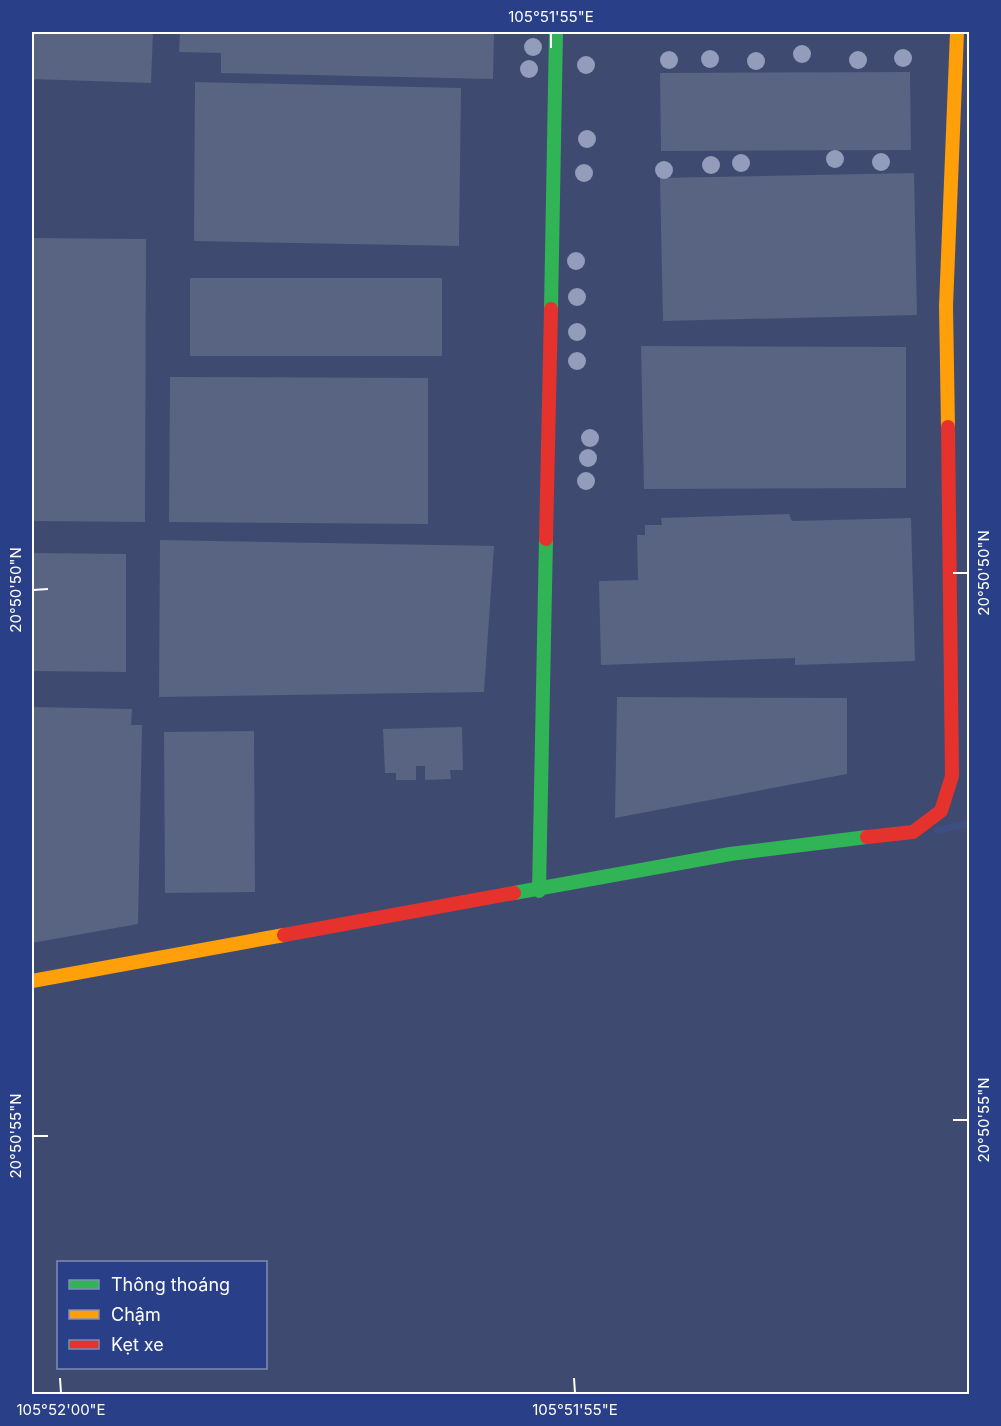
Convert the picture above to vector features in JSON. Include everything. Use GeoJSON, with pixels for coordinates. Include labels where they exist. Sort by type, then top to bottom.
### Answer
{"type":"FeatureCollection","features":[{"type":"Feature","properties":{"kind":"street"},"geometry":{"type":"LineString","coordinates":[[539,891],[556,32]]}},
{"type":"Feature","properties":{"kind":"street"},"geometry":{"type":"LineString","coordinates":[[32,981],[539,891],[729,854],[913,832],[941,811],[952,776],[946,306],[957,32]]}},
{"type":"Feature","properties":{"kind":"building"},"geometry":{"type":"Polygon","coordinates":[[[32,32],[153,32],[151,83],[32,79],[32,32]]]}},
{"type":"Feature","properties":{"kind":"building"},"geometry":{"type":"Polygon","coordinates":[[[180,32],[494,32],[493,79],[221,73],[221,53],[179,52],[180,32]]]}},
{"type":"Feature","properties":{"kind":"building"},"geometry":{"type":"Polygon","coordinates":[[[910,72],[911,150],[661,151],[660,73],[910,72]]]}},
{"type":"Feature","properties":{"kind":"building"},"geometry":{"type":"Polygon","coordinates":[[[195,82],[461,88],[459,246],[194,241],[195,82]]]}},
{"type":"Feature","properties":{"kind":"building"},"geometry":{"type":"Polygon","coordinates":[[[914,173],[917,315],[663,321],[660,178],[914,173]]]}},
{"type":"Feature","properties":{"kind":"building"},"geometry":{"type":"Polygon","coordinates":[[[32,238],[146,239],[145,522],[32,521],[32,238]]]}},
{"type":"Feature","properties":{"kind":"building"},"geometry":{"type":"Polygon","coordinates":[[[190,278],[442,278],[442,356],[190,356],[190,278]]]}},
{"type":"Feature","properties":{"kind":"building"},"geometry":{"type":"Polygon","coordinates":[[[641,346],[906,347],[906,488],[644,489],[641,346]]]}},
{"type":"Feature","properties":{"kind":"building"},"geometry":{"type":"Polygon","coordinates":[[[170,377],[428,378],[428,524],[169,522],[170,377]]]}},
{"type":"Feature","properties":{"kind":"building"},"geometry":{"type":"Polygon","coordinates":[[[789,514],[792,521],[911,518],[915,661],[795,665],[795,658],[601,665],[599,581],[638,580],[637,535],[645,535],[645,525],[662,525],[661,518],[789,514]]]}},
{"type":"Feature","properties":{"kind":"building"},"geometry":{"type":"Polygon","coordinates":[[[160,540],[494,546],[484,692],[159,697],[160,540]]]}},
{"type":"Feature","properties":{"kind":"building"},"geometry":{"type":"Polygon","coordinates":[[[32,553],[126,554],[126,672],[32,671],[32,553]]]}},
{"type":"Feature","properties":{"kind":"building"},"geometry":{"type":"Polygon","coordinates":[[[617,697],[847,698],[847,774],[615,818],[617,697]]]}},
{"type":"Feature","properties":{"kind":"building"},"geometry":{"type":"Polygon","coordinates":[[[32,707],[132,709],[131,725],[142,725],[138,924],[32,943],[32,707]]]}},
{"type":"Feature","properties":{"kind":"building"},"geometry":{"type":"Polygon","coordinates":[[[462,727],[463,770],[450,770],[451,779],[425,780],[425,766],[416,766],[416,780],[396,780],[396,773],[385,773],[383,729],[462,727]]]}},
{"type":"Feature","properties":{"kind":"building"},"geometry":{"type":"Polygon","coordinates":[[[254,731],[255,892],[165,893],[164,732],[254,731]]]}},
{"type":"Feature","properties":{"kind":"waterway"},"geometry":{"type":"LineString","coordinates":[[937,830],[970,824]]}},
{"type":"Feature","properties":{"kind":"traffic: fast"},"geometry":{"type":"LineString","coordinates":[[551,309],[556,32]]}},
{"type":"Feature","properties":{"kind":"traffic: fast"},"geometry":{"type":"LineString","coordinates":[[539,891],[546,539]]}},
{"type":"Feature","properties":{"kind":"traffic: fast"},"geometry":{"type":"LineString","coordinates":[[514,893],[730,854],[867,837]]}},
{"type":"Feature","properties":{"kind":"traffic: slow"},"geometry":{"type":"LineString","coordinates":[[948,427],[946,306],[957,32]]}},
{"type":"Feature","properties":{"kind":"traffic: slow"},"geometry":{"type":"LineString","coordinates":[[32,981],[284,935]]}},
{"type":"Feature","properties":{"kind":"traffic: jam"},"geometry":{"type":"LineString","coordinates":[[546,539],[551,309]]}},
{"type":"Feature","properties":{"kind":"traffic: jam"},"geometry":{"type":"LineString","coordinates":[[867,837],[913,832],[941,811],[952,776],[948,427]]}},
{"type":"Feature","properties":{"kind":"traffic: jam"},"geometry":{"type":"LineString","coordinates":[[284,935],[514,893]]}}]}
